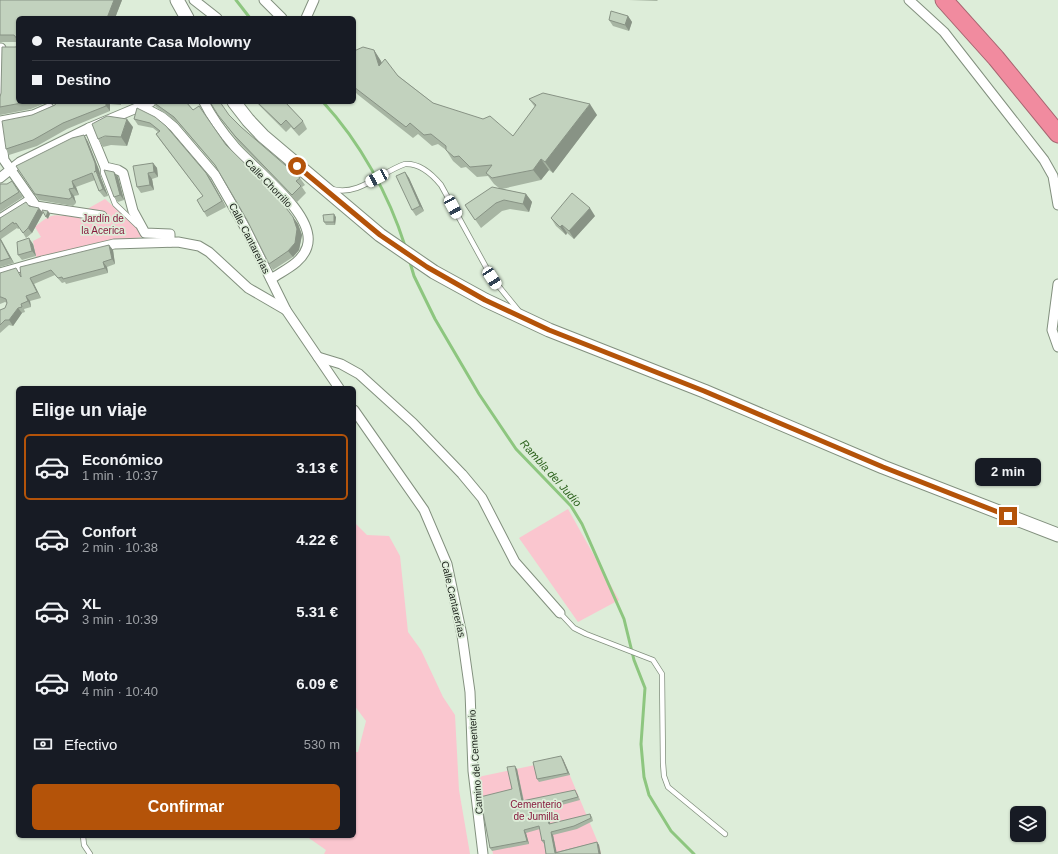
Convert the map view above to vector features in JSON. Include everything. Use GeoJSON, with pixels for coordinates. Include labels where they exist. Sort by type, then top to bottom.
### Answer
{"type":"FeatureCollection","features":[{"type":"Feature","properties":{"kind":"highway"},"geometry":{"type":"LineString","coordinates":[[944,0],[996,58],[1058,134]]}},
{"type":"Feature","properties":{"kind":"main road"},"geometry":{"type":"LineString","coordinates":[[177,0],[186,16]]}},
{"type":"Feature","properties":{"kind":"main road"},"geometry":{"type":"LineString","coordinates":[[236,104],[254,128],[348,210],[380,235],[449,281],[485,300],[529,320],[704,391],[883,467],[1055,535]]}},
{"type":"Feature","properties":{"kind":"street"},"geometry":{"type":"LineString","coordinates":[[194,0],[214,16]]}},
{"type":"Feature","properties":{"kind":"street"},"geometry":{"type":"LineString","coordinates":[[264,0],[280,16]]}},
{"type":"Feature","properties":{"kind":"street"},"geometry":{"type":"LineString","coordinates":[[307,16],[314,0]]}},
{"type":"Feature","properties":{"kind":"street"},"geometry":{"type":"LineString","coordinates":[[909,0],[944,32],[1044,160],[1053,176],[1058,205]]}},
{"type":"Feature","properties":{"kind":"street"},"geometry":{"type":"LineString","coordinates":[[0,100],[1,48],[12,48]]}},
{"type":"Feature","properties":{"kind":"street"},"geometry":{"type":"LineString","coordinates":[[0,178],[20,162],[140,104]]}},
{"type":"Feature","properties":{"kind":"street","name":"Calle Cantarerías"},"geometry":{"type":"LineString","coordinates":[[140,104],[170,123],[208,166],[227,194],[286,310],[338,386]]}},
{"type":"Feature","properties":{"kind":"street","name":"Calle Chorrillo"},"geometry":{"type":"LineString","coordinates":[[205,104],[235,147],[289,201],[308,232],[307,248],[303,257],[271,279]]}},
{"type":"Feature","properties":{"kind":"street"},"geometry":{"type":"LineString","coordinates":[[0,121],[33,115],[56,106]]}},
{"type":"Feature","properties":{"kind":"street"},"geometry":{"type":"LineString","coordinates":[[0,127],[4,160],[38,207],[45,206],[102,216]]}},
{"type":"Feature","properties":{"kind":"street"},"geometry":{"type":"LineString","coordinates":[[89,128],[102,164],[108,169],[118,170],[123,173],[133,211],[145,233],[170,234],[170,242]]}},
{"type":"Feature","properties":{"kind":"street"},"geometry":{"type":"LineString","coordinates":[[0,219],[31,198]]}},
{"type":"Feature","properties":{"kind":"street"},"geometry":{"type":"LineString","coordinates":[[0,273],[50,259],[114,244],[170,242],[190,244],[209,252],[248,288],[286,310]]}},
{"type":"Feature","properties":{"kind":"street"},"geometry":{"type":"LineString","coordinates":[[1058,284],[1052,330],[1058,347]]}},
{"type":"Feature","properties":{"kind":"street"},"geometry":{"type":"LineString","coordinates":[[318,357],[341,364],[359,374],[413,423],[462,474],[482,498],[515,562],[560,614]]}},
{"type":"Feature","properties":{"kind":"street","name":"Calle Cantarerías"},"geometry":{"type":"LineString","coordinates":[[356,413],[424,510],[433,528],[447,564],[468,670]]}},
{"type":"Feature","properties":{"kind":"street","name":"Camino del Cementerio"},"geometry":{"type":"LineString","coordinates":[[468,670],[471,706],[473,771],[483,854]]}},
{"type":"Feature","properties":{"kind":"lane"},"geometry":{"type":"LineString","coordinates":[[102,164],[103,173],[115,204],[145,233]]}},
{"type":"Feature","properties":{"kind":"lane"},"geometry":{"type":"LineString","coordinates":[[319,184],[338,191],[350,190],[364,185],[405,164],[412,164],[421,167],[434,177],[446,194],[498,287],[514,307],[529,320]]}},
{"type":"Feature","properties":{"kind":"lane"},"geometry":{"type":"LineString","coordinates":[[560,614],[574,628],[653,660],[662,674],[663,763],[664,776],[668,787],[725,834]]}},
{"type":"Feature","properties":{"kind":"lane"},"geometry":{"type":"LineString","coordinates":[[83,838],[84,844],[90,854]]}},
{"type":"Feature","properties":{"kind":"green space","name":"Jardín de la Acerica"},"geometry":{"type":"Polygon","coordinates":[[[105,199],[138,228],[142,237],[114,241],[36,258],[33,241],[41,237],[35,227],[38,224],[54,215],[62,216],[63,213],[80,213],[105,199]]]}},
{"type":"Feature","properties":{"kind":"green space"},"geometry":{"type":"Polygon","coordinates":[[[568,509],[619,600],[578,622],[519,538],[568,509]]]}},
{"type":"Feature","properties":{"kind":"green space"},"geometry":{"type":"Polygon","coordinates":[[[356,524],[367,535],[389,536],[400,556],[408,632],[421,650],[443,697],[455,715],[459,790],[470,854],[324,854],[326,850],[309,838],[356,838],[356,752],[358,752],[366,721],[356,708],[356,524]]]}},
{"type":"Feature","properties":{"kind":"green space","name":"Cementerio de Jumilla"},"geometry":{"type":"Polygon","coordinates":[[[563,759],[599,845],[601,854],[493,854],[478,777],[563,759]]]}},
{"type":"Feature","properties":{"kind":"building"},"geometry":{"type":"Polygon","coordinates":[[[0,0],[114,0],[108,16],[16,16],[16,38],[14,35],[0,35],[0,0]]]}},
{"type":"Feature","properties":{"kind":"building"},"geometry":{"type":"Polygon","coordinates":[[[611,11],[628,16],[625,25],[609,20],[611,11]]]}},
{"type":"Feature","properties":{"kind":"building"},"geometry":{"type":"Polygon","coordinates":[[[2,47],[16,47],[16,104],[0,107],[1,93],[2,47]]]}},
{"type":"Feature","properties":{"kind":"building"},"geometry":{"type":"Polygon","coordinates":[[[363,47],[374,50],[379,66],[385,59],[398,76],[433,103],[483,119],[490,116],[513,136],[536,105],[529,99],[543,93],[590,104],[545,162],[541,159],[533,170],[492,178],[486,173],[492,165],[470,167],[459,156],[454,157],[446,150],[446,146],[431,134],[424,135],[410,123],[406,127],[356,89],[356,50],[363,47]]]}},
{"type":"Feature","properties":{"kind":"building"},"geometry":{"type":"Polygon","coordinates":[[[106,104],[106,106],[63,123],[33,140],[6,149],[2,121],[32,115],[55,105],[106,104]]]}},
{"type":"Feature","properties":{"kind":"building"},"geometry":{"type":"Polygon","coordinates":[[[156,104],[188,104],[193,110],[199,106],[226,145],[273,191],[293,217],[297,229],[295,243],[288,251],[269,264],[247,220],[215,165],[174,117],[156,104]]]}},
{"type":"Feature","properties":{"kind":"building"},"geometry":{"type":"Polygon","coordinates":[[[211,104],[221,104],[229,115],[241,127],[300,178],[296,181],[301,186],[292,195],[235,136],[211,104]]]}},
{"type":"Feature","properties":{"kind":"building"},"geometry":{"type":"Polygon","coordinates":[[[259,104],[287,104],[303,121],[294,129],[286,120],[281,125],[259,104]]]}},
{"type":"Feature","properties":{"kind":"building"},"geometry":{"type":"Polygon","coordinates":[[[137,108],[155,117],[166,126],[206,173],[222,201],[204,212],[197,200],[203,196],[156,134],[160,131],[150,123],[134,119],[137,108]]]}},
{"type":"Feature","properties":{"kind":"building"},"geometry":{"type":"Polygon","coordinates":[[[107,116],[127,119],[121,137],[105,136],[98,139],[92,124],[107,116]]]}},
{"type":"Feature","properties":{"kind":"building"},"geometry":{"type":"Polygon","coordinates":[[[84,135],[103,189],[99,191],[92,173],[72,181],[74,188],[69,189],[72,197],[69,199],[35,194],[16,166],[72,138],[84,135]]]}},
{"type":"Feature","properties":{"kind":"building"},"geometry":{"type":"Polygon","coordinates":[[[153,163],[154,172],[148,173],[150,185],[137,187],[133,166],[153,163]]]}},
{"type":"Feature","properties":{"kind":"building"},"geometry":{"type":"Polygon","coordinates":[[[104,170],[114,172],[120,195],[114,197],[104,170]]]}},
{"type":"Feature","properties":{"kind":"building"},"geometry":{"type":"Polygon","coordinates":[[[405,172],[420,206],[412,210],[396,176],[405,172]]]}},
{"type":"Feature","properties":{"kind":"building"},"geometry":{"type":"Polygon","coordinates":[[[12,181],[19,192],[0,204],[0,184],[7,184],[12,181]]]}},
{"type":"Feature","properties":{"kind":"building"},"geometry":{"type":"Polygon","coordinates":[[[492,187],[526,194],[523,204],[504,200],[496,203],[475,220],[465,205],[492,187]]]}},
{"type":"Feature","properties":{"kind":"building"},"geometry":{"type":"Polygon","coordinates":[[[572,193],[590,208],[569,231],[562,225],[560,227],[551,218],[572,193]]]}},
{"type":"Feature","properties":{"kind":"building"},"geometry":{"type":"Polygon","coordinates":[[[26,202],[29,206],[39,208],[28,228],[23,233],[16,223],[14,224],[13,222],[0,232],[0,218],[26,202]]]}},
{"type":"Feature","properties":{"kind":"building"},"geometry":{"type":"Polygon","coordinates":[[[42,210],[48,211],[46,217],[42,210]]]}},
{"type":"Feature","properties":{"kind":"building"},"geometry":{"type":"Polygon","coordinates":[[[334,214],[334,222],[324,222],[323,215],[334,214]]]}},
{"type":"Feature","properties":{"kind":"building"},"geometry":{"type":"Polygon","coordinates":[[[29,238],[32,251],[18,255],[17,242],[29,238]]]}},
{"type":"Feature","properties":{"kind":"building"},"geometry":{"type":"Polygon","coordinates":[[[0,239],[10,258],[0,261],[0,239]]]}},
{"type":"Feature","properties":{"kind":"building"},"geometry":{"type":"Polygon","coordinates":[[[109,245],[112,259],[103,262],[105,268],[63,279],[62,277],[58,278],[51,270],[30,278],[37,292],[26,296],[28,301],[21,304],[22,307],[18,308],[9,320],[5,320],[0,325],[0,310],[5,308],[7,303],[6,299],[0,297],[0,273],[16,268],[21,277],[20,267],[109,245]]]}},
{"type":"Feature","properties":{"kind":"building"},"geometry":{"type":"Polygon","coordinates":[[[561,756],[568,773],[537,779],[533,762],[561,756]]]}},
{"type":"Feature","properties":{"kind":"building"},"geometry":{"type":"Polygon","coordinates":[[[515,766],[522,801],[575,790],[578,797],[545,806],[549,824],[590,814],[591,818],[574,826],[551,832],[555,853],[597,842],[599,854],[546,854],[544,840],[542,841],[539,826],[524,830],[527,841],[490,848],[480,797],[512,789],[507,767],[515,766]]]}},
{"type":"Feature","properties":{"kind":"waterway","name":"Rambla del Judío"},"geometry":{"type":"LineString","coordinates":[[236,0],[248,16]]}},
{"type":"Feature","properties":{"kind":"waterway","name":"Rambla del Judío"},"geometry":{"type":"LineString","coordinates":[[325,104],[349,134],[372,170],[391,208],[405,246]]}},
{"type":"Feature","properties":{"kind":"waterway","name":"Rambla del Judío"},"geometry":{"type":"LineString","coordinates":[[409,259],[414,276],[435,319],[479,394],[516,449],[571,506],[582,524],[624,619],[634,660],[645,688],[641,744],[644,777],[649,795],[671,831],[694,854]]}},
{"type":"Feature","properties":{"kind":"route"},"geometry":{"type":"LineString","coordinates":[[297,166],[348,210],[380,235],[449,281],[485,300],[549,330],[704,391],[883,467],[1008,516]]}}]}
